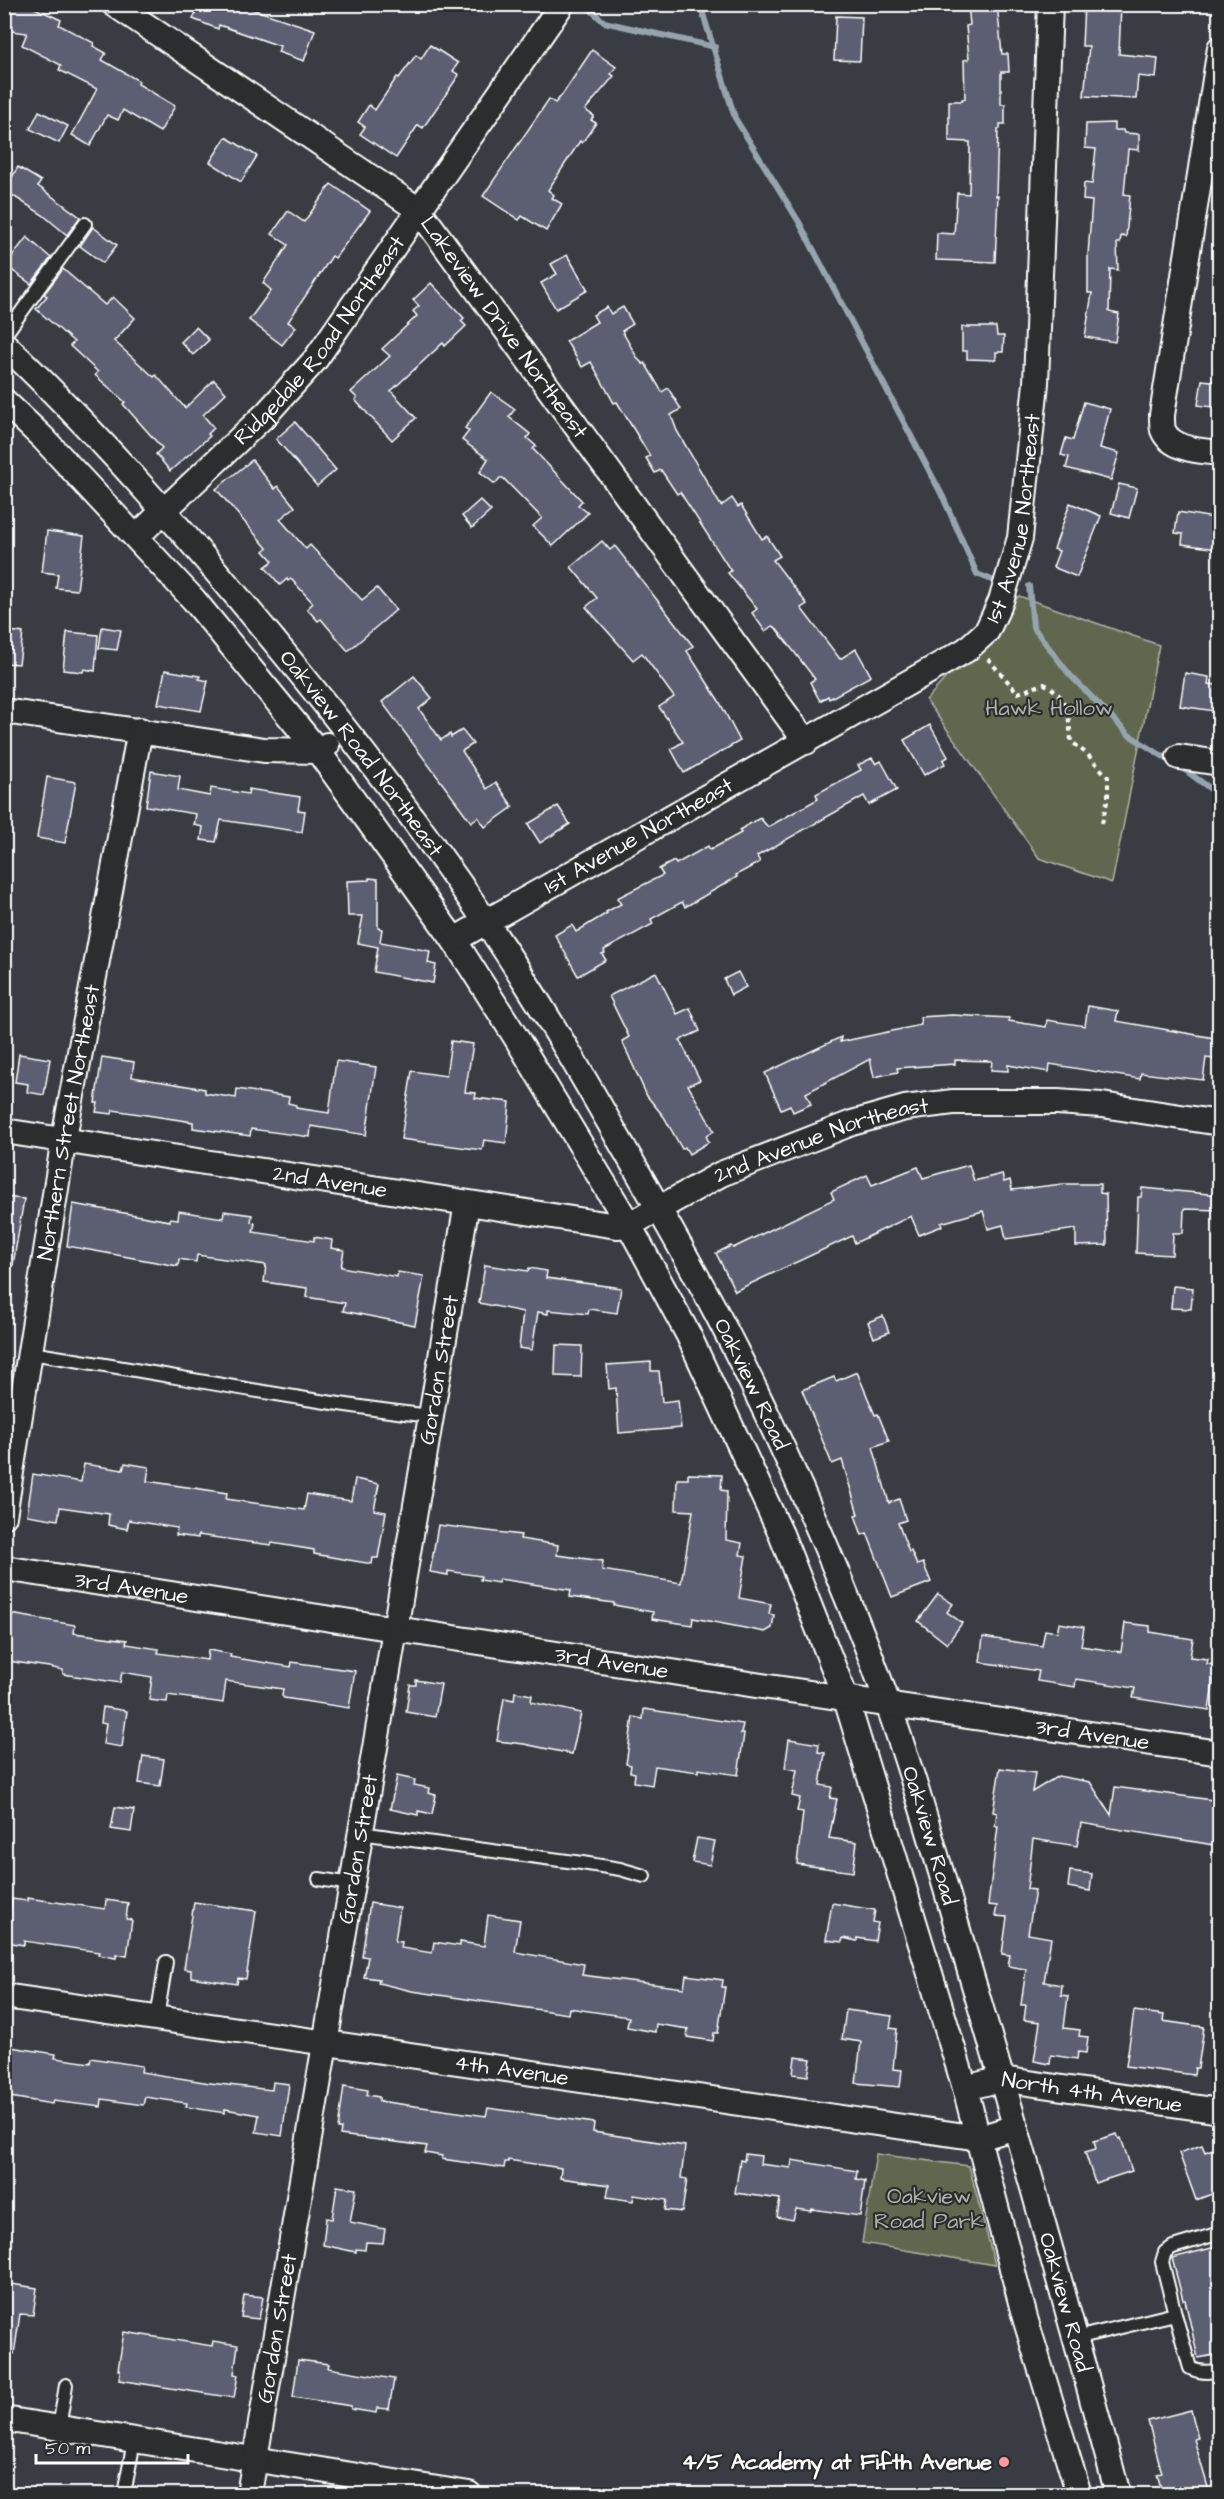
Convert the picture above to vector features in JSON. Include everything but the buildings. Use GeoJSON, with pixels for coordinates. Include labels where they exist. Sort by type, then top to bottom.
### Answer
{"type":"FeatureCollection","features":[{"type":"Feature","properties":{"kind":"street","name":"Lakeview Drive Northeast"},"geometry":{"type":"LineString","coordinates":[[114,4],[419,210],[806,742]]}},
{"type":"Feature","properties":{"kind":"street","name":"Ridgedale Road Northeast"},"geometry":{"type":"LineString","coordinates":[[136,537],[267,413],[315,360],[562,4]]}},
{"type":"Feature","properties":{"kind":"street","name":"1st Avenue Northeast"},"geometry":{"type":"LineString","coordinates":[[454,940],[957,655],[987,631],[1001,601],[1020,538],[1036,383],[1050,4]]}},
{"type":"Feature","properties":{"kind":"street"},"geometry":{"type":"LineString","coordinates":[[1220,48],[1209,183],[1162,415],[1163,430],[1177,444],[1192,449],[1220,453]]}},
{"type":"Feature","properties":{"kind":"street","name":"Oakview Road Northeast"},"geometry":{"type":"LineString","coordinates":[[4,344],[72,409],[164,511],[223,578],[347,730],[486,921],[547,1015],[659,1209]]}},
{"type":"Feature","properties":{"kind":"street","name":"Oakview Road Northeast"},"geometry":{"type":"LineString","coordinates":[[4,401],[43,438],[194,600],[318,751],[454,940],[517,1039],[629,1225]]}},
{"type":"Feature","properties":{"kind":"street"},"geometry":{"type":"LineString","coordinates":[[4,711],[264,750],[318,751],[347,730]]}},
{"type":"Feature","properties":{"kind":"street","name":"Northern Street Northeast"},"geometry":{"type":"LineString","coordinates":[[4,1516],[64,1138],[140,730]]}},
{"type":"Feature","properties":{"kind":"street"},"geometry":{"type":"LineString","coordinates":[[1179,758],[1220,763]]}},
{"type":"Feature","properties":{"kind":"street","name":"2nd Avenue Northeast"},"geometry":{"type":"LineString","coordinates":[[629,1225],[721,1174],[852,1123],[905,1108],[953,1102],[1058,1102],[1102,1105],[1220,1123]]}},
{"type":"Feature","properties":{"kind":"street"},"geometry":{"type":"LineString","coordinates":[[4,1131],[64,1138]]}},
{"type":"Feature","properties":{"kind":"street","name":"2nd Avenue"},"geometry":{"type":"LineString","coordinates":[[64,1138],[467,1203],[617,1226],[629,1225]]}},
{"type":"Feature","properties":{"kind":"street","name":"Gordon Street"},"geometry":{"type":"LineString","coordinates":[[249,2494],[467,1203]]}},
{"type":"Feature","properties":{"kind":"street","name":"Oakview Road"},"geometry":{"type":"LineString","coordinates":[[659,1209],[719,1318],[816,1521],[887,1704],[928,1828],[1002,2079],[1118,2494]]}},
{"type":"Feature","properties":{"kind":"street","name":"Oakview Road"},"geometry":{"type":"LineString","coordinates":[[629,1225],[688,1334],[782,1534],[846,1699],[965,2088],[1025,2318],[1080,2494]]}},
{"type":"Feature","properties":{"kind":"street","name":"3rd Avenue"},"geometry":{"type":"LineString","coordinates":[[4,1568],[846,1699],[1220,1753]]}},
{"type":"Feature","properties":{"kind":"street","name":"4th Avenue"},"geometry":{"type":"LineString","coordinates":[[4,1996],[979,2138],[1016,2127]]}},
{"type":"Feature","properties":{"kind":"street","name":"North 4th Avenue"},"geometry":{"type":"LineString","coordinates":[[965,2088],[1002,2079],[1220,2111]]}},
{"type":"Feature","properties":{"kind":"street"},"geometry":{"type":"LineString","coordinates":[[4,2419],[469,2494]]}},
{"type":"Feature","properties":{"kind":"lane"},"geometry":{"type":"LineString","coordinates":[[4,336],[41,289],[86,224]]}},
{"type":"Feature","properties":{"kind":"lane"},"geometry":{"type":"LineString","coordinates":[[30,1353],[301,1398],[430,1416]]}},
{"type":"Feature","properties":{"kind":"lane"},"geometry":{"type":"LineString","coordinates":[[360,1833],[582,1863],[620,1869],[644,1876]]}},
{"type":"Feature","properties":{"kind":"lane"},"geometry":{"type":"LineString","coordinates":[[319,1880],[351,1884]]}},
{"type":"Feature","properties":{"kind":"lane"},"geometry":{"type":"LineString","coordinates":[[156,2018],[166,1962]]}},
{"type":"Feature","properties":{"kind":"lane"},"geometry":{"type":"LineString","coordinates":[[1220,2234],[1173,2247],[1165,2252],[1162,2262],[1190,2368],[1197,2372],[1220,2370]]}},
{"type":"Feature","properties":{"kind":"lane"},"geometry":{"type":"LineString","coordinates":[[1076,2338],[1175,2314]]}},
{"type":"Feature","properties":{"kind":"lane"},"geometry":{"type":"LineString","coordinates":[[59,2428],[66,2385]]}},
{"type":"Feature","properties":{"kind":"lane"},"geometry":{"type":"LineString","coordinates":[[124,2494],[134,2441]]}},
{"type":"Feature","properties":{"kind":"path"},"geometry":{"type":"LineString","coordinates":[[974,643],[1018,693],[1044,684],[1054,688],[1069,710],[1071,741],[1088,755],[1108,777],[1108,798],[1102,823]]}},
{"type":"Feature","properties":{"kind":"green space","name":"Hawk Hollow"},"geometry":{"type":"Polygon","coordinates":[[[1019,596],[1159,645],[1112,883],[1039,858],[926,700],[1019,596]]]}},
{"type":"Feature","properties":{"kind":"green space","name":"Oakview Road Park"},"geometry":{"type":"Polygon","coordinates":[[[876,2154],[969,2166],[995,2265],[862,2243],[876,2154]]]}},
{"type":"Feature","properties":{"kind":"waterway"},"geometry":{"type":"LineString","coordinates":[[700,4],[735,118],[799,222],[943,497],[977,574],[992,580]]}},
{"type":"Feature","properties":{"kind":"waterway"},"geometry":{"type":"LineString","coordinates":[[592,11],[604,22],[715,47]]}},
{"type":"Feature","properties":{"kind":"waterway"},"geometry":{"type":"LineString","coordinates":[[1029,586],[1033,627],[1070,675],[1129,735],[1188,772],[1220,796]]}},
{"type":"Feature","properties":{"kind":"place","name":"4/5 Academy at Fifth Avenue"},"geometry":{"type":"Point","coordinates":[1004,2462]}}]}
